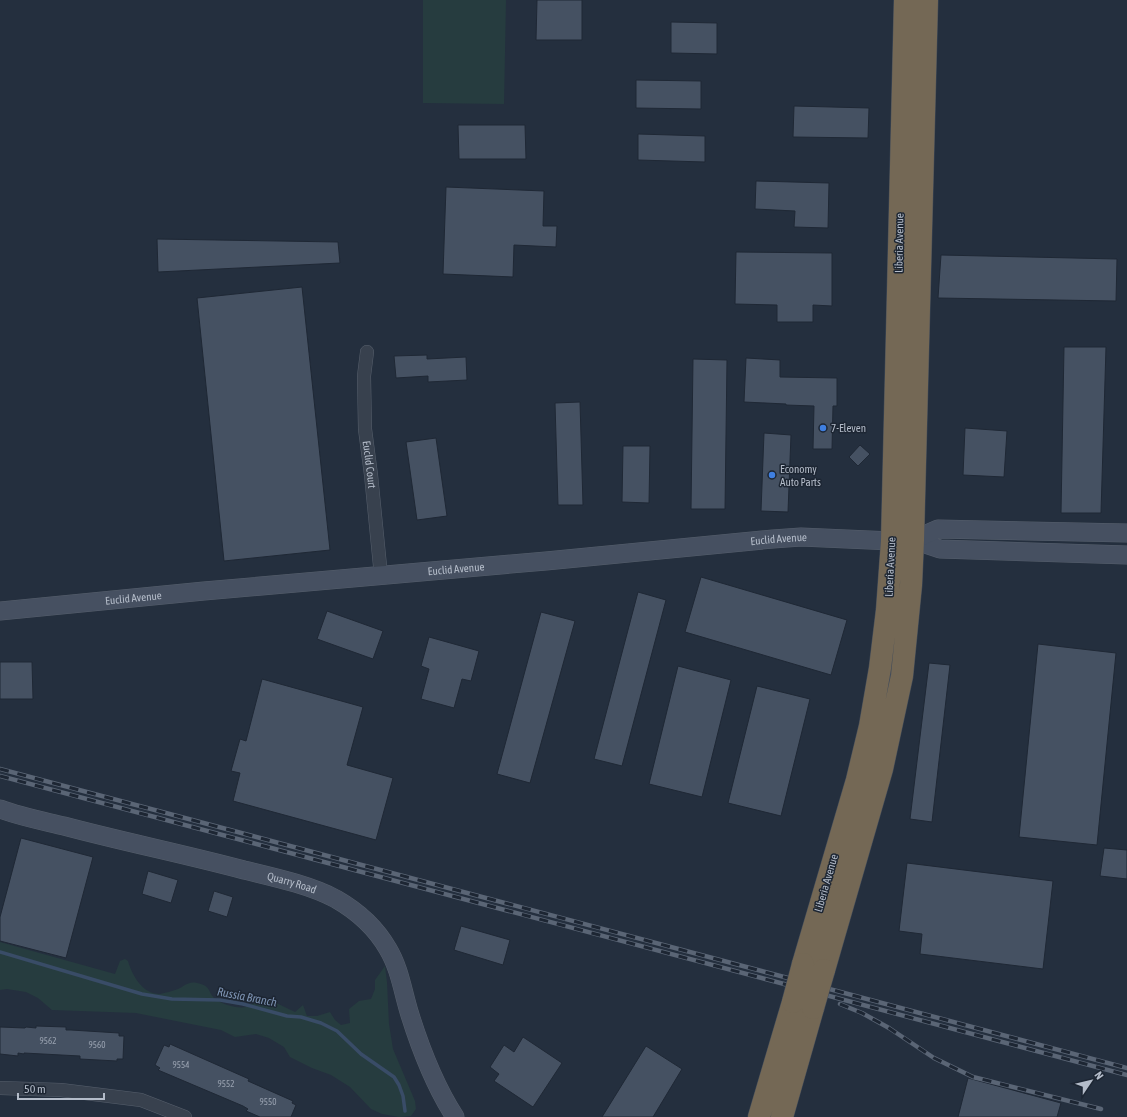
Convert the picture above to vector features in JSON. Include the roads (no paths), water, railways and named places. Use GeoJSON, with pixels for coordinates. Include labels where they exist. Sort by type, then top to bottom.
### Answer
{"type":"FeatureCollection","features":[{"type":"Feature","properties":{"kind":"highway","name":"Liberia Avenue"},"geometry":{"type":"LineString","coordinates":[[759,1117],[856,780],[870,726],[880,668],[887,610],[892,540],[905,0]]}},
{"type":"Feature","properties":{"kind":"highway","name":"Liberia Avenue"},"geometry":{"type":"LineString","coordinates":[[782,1117],[882,769],[900,684],[905,650],[911,586],[913,540],[927,0]]}},
{"type":"Feature","properties":{"kind":"street","name":"Euclid Court"},"geometry":{"type":"LineString","coordinates":[[367,352],[364,376],[365,429],[381,576]]}},
{"type":"Feature","properties":{"kind":"street","name":"Euclid Avenue"},"geometry":{"type":"LineString","coordinates":[[913,540],[938,529],[1127,533]]}},
{"type":"Feature","properties":{"kind":"street","name":"Euclid Avenue"},"geometry":{"type":"LineString","coordinates":[[0,611],[796,537],[913,540],[940,549],[1127,555]]}},
{"type":"Feature","properties":{"kind":"street","name":"Quarry Road"},"geometry":{"type":"LineString","coordinates":[[0,809],[103,836],[187,855],[280,879],[320,892],[346,905],[363,918],[377,933],[388,949],[397,970],[410,1016],[430,1071],[453,1116]]}},
{"type":"Feature","properties":{"kind":"street"},"geometry":{"type":"LineString","coordinates":[[0,1088],[61,1090],[141,1100],[185,1117]]}},
{"type":"Feature","properties":{"kind":"waterway","name":"Russia Branch"},"geometry":{"type":"LineString","coordinates":[[0,952],[142,994],[172,999],[220,1000],[243,1004],[287,1016],[301,1017],[321,1023],[337,1031],[361,1054],[394,1077],[403,1096],[405,1111]]}},
{"type":"Feature","properties":{"kind":"railway"},"geometry":{"type":"LineString","coordinates":[[0,769],[1127,1068]]}},
{"type":"Feature","properties":{"kind":"railway"},"geometry":{"type":"LineString","coordinates":[[0,776],[1127,1075]]}},
{"type":"Feature","properties":{"kind":"railway"},"geometry":{"type":"LineString","coordinates":[[840,1004],[862,1013],[889,1028],[934,1058],[973,1077],[1101,1109]]}},
{"type":"Feature","properties":{"kind":"place","name":"7-Eleven"},"geometry":{"type":"Point","coordinates":[823,428]}},
{"type":"Feature","properties":{"kind":"place","name":"Economy Auto Parts"},"geometry":{"type":"Point","coordinates":[772,475]}}]}
